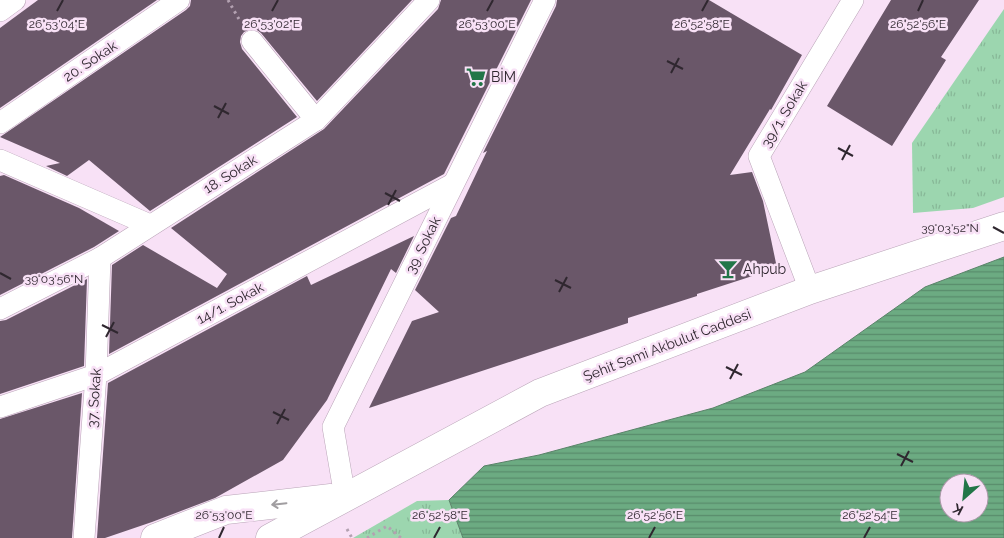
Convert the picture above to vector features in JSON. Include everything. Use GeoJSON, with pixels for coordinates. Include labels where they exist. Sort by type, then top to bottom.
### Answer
{"type":"FeatureCollection","features":[{"type":"Feature","properties":{"kind":"main road","name":"Şehit Sami Akbulut Caddesi"},"geometry":{"type":"LineString","coordinates":[[270,538],[540,393],[810,290],[1004,226]]}},
{"type":"Feature","properties":{"kind":"main road","name":"Şehit Sami Akbulut Caddesi"},"geometry":{"type":"LineString","coordinates":[[155,538],[226,510],[345,497]]}},
{"type":"Feature","properties":{"kind":"street"},"geometry":{"type":"LineString","coordinates":[[0,11],[16,0]]}},
{"type":"Feature","properties":{"kind":"street","name":"20. Sokak"},"geometry":{"type":"LineString","coordinates":[[0,123],[179,0]]}},
{"type":"Feature","properties":{"kind":"street","name":"18. Sokak"},"geometry":{"type":"LineString","coordinates":[[0,309],[100,258],[316,120],[429,0]]}},
{"type":"Feature","properties":{"kind":"street","name":"39. Sokak"},"geometry":{"type":"LineString","coordinates":[[345,497],[333,427],[545,0]]}},
{"type":"Feature","properties":{"kind":"street","name":"39/1. Sokak"},"geometry":{"type":"LineString","coordinates":[[810,290],[759,156],[853,0]]}},
{"type":"Feature","properties":{"kind":"street"},"geometry":{"type":"LineString","coordinates":[[252,41],[316,120]]}},
{"type":"Feature","properties":{"kind":"street"},"geometry":{"type":"LineString","coordinates":[[0,160],[150,225]]}},
{"type":"Feature","properties":{"kind":"street","name":"14/1. Sokak"},"geometry":{"type":"LineString","coordinates":[[0,407],[96,375],[453,184]]}},
{"type":"Feature","properties":{"kind":"street","name":"37. Sokak"},"geometry":{"type":"LineString","coordinates":[[84,538],[96,375],[100,258]]}},
{"type":"Feature","properties":{"kind":"path"},"geometry":{"type":"LineString","coordinates":[[366,538],[388,526],[401,538]]}},
{"type":"Feature","properties":{"kind":"path"},"geometry":{"type":"LineString","coordinates":[[347,529],[352,538]]}},
{"type":"Feature","properties":{"kind":"green space"},"geometry":{"type":"Polygon","coordinates":[[[1004,9],[1004,197],[973,208],[913,213],[912,143],[1004,9]]]}},
{"type":"Feature","properties":{"kind":"green space"},"geometry":{"type":"Polygon","coordinates":[[[449,500],[463,538],[353,538],[417,501],[449,500]]]}},
{"type":"Feature","properties":{"kind":"shaded area"},"geometry":{"type":"Polygon","coordinates":[[[1004,257],[1004,538],[463,538],[449,500],[484,466],[539,455],[713,408],[805,372],[925,287],[1004,257]]]}},
{"type":"Feature","properties":{"kind":"building"},"geometry":{"type":"Polygon","coordinates":[[[38,0],[157,0],[0,108],[0,28],[38,0]]]}},
{"type":"Feature","properties":{"kind":"building"},"geometry":{"type":"Polygon","coordinates":[[[191,0],[412,0],[317,101],[261,33],[251,29],[244,32],[240,42],[242,49],[297,117],[150,211],[89,160],[67,176],[46,166],[60,163],[0,137],[186,10],[190,6],[191,0]]]}},
{"type":"Feature","properties":{"kind":"building"},"geometry":{"type":"Polygon","coordinates":[[[441,0],[531,0],[444,174],[109,354],[112,265],[143,245],[217,288],[227,274],[171,228],[324,129],[438,9],[441,0]]]}},
{"type":"Feature","properties":{"kind":"building"},"geometry":{"type":"Polygon","coordinates":[[[557,0],[709,0],[802,55],[771,110],[730,175],[752,172],[763,201],[777,268],[628,318],[628,323],[369,408],[412,321],[439,312],[415,290],[451,218],[456,216],[487,151],[483,153],[556,6],[557,0]]]}},
{"type":"Feature","properties":{"kind":"building"},"geometry":{"type":"Polygon","coordinates":[[[891,0],[979,0],[941,57],[946,60],[892,146],[827,106],[891,0]]]}},
{"type":"Feature","properties":{"kind":"building"},"geometry":{"type":"Polygon","coordinates":[[[4,175],[79,208],[119,231],[94,247],[0,295],[0,176],[4,175]]]}},
{"type":"Feature","properties":{"kind":"building"},"geometry":{"type":"Polygon","coordinates":[[[414,236],[396,273],[391,269],[327,400],[283,460],[215,498],[105,538],[97,538],[108,383],[307,276],[311,285],[414,236]]]}},
{"type":"Feature","properties":{"kind":"building"},"geometry":{"type":"Polygon","coordinates":[[[87,279],[84,366],[0,394],[0,321],[6,320],[87,279]]]}},
{"type":"Feature","properties":{"kind":"building"},"geometry":{"type":"Polygon","coordinates":[[[82,393],[72,538],[0,538],[0,419],[82,393]]]}},
{"type":"Feature","properties":{"kind":"place","name":"BİM"},"geometry":{"type":"Point","coordinates":[476,77]}},
{"type":"Feature","properties":{"kind":"place","name":"Ahpub"},"geometry":{"type":"Point","coordinates":[728,269]}}]}
